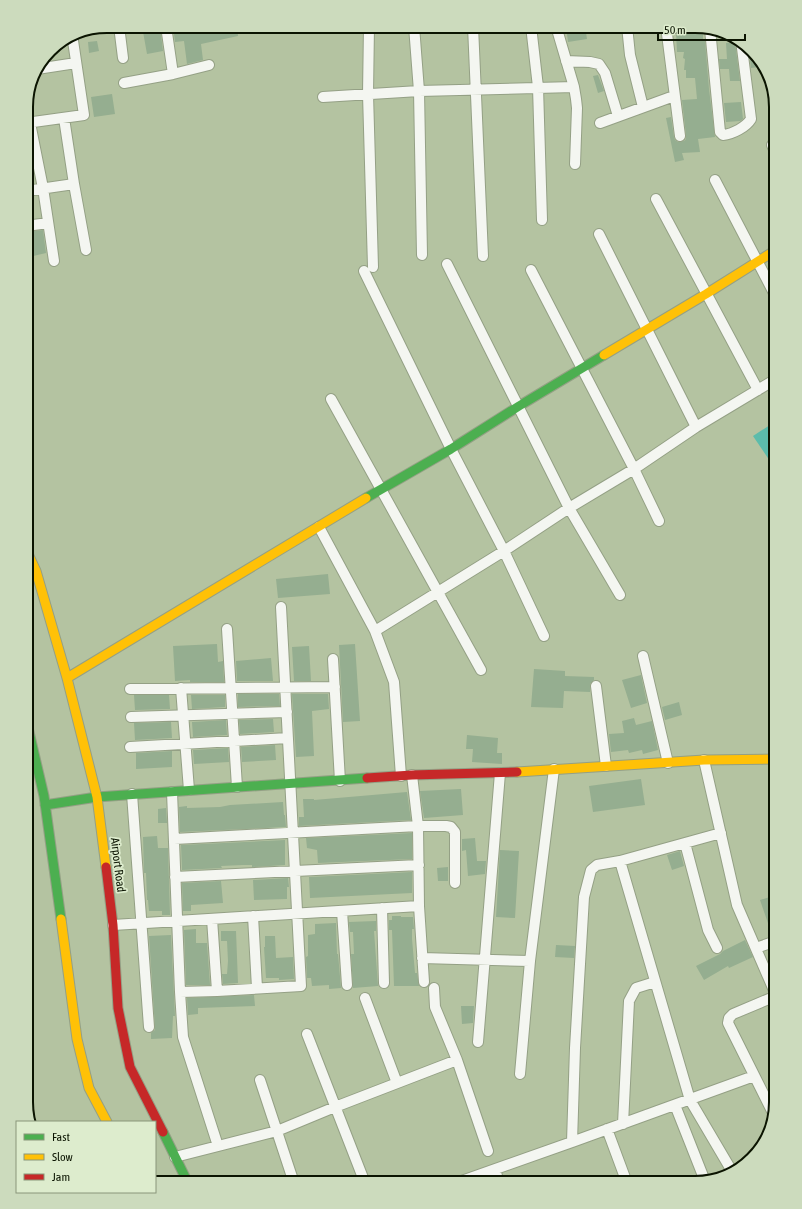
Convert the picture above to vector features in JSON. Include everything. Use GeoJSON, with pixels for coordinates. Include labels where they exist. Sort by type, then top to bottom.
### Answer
{"type":"FeatureCollection","features":[{"type":"Feature","properties":{"kind":"street"},"geometry":{"type":"LineString","coordinates":[[120,33],[123,58]]}},
{"type":"Feature","properties":{"kind":"street"},"geometry":{"type":"LineString","coordinates":[[167,33],[173,74]]}},
{"type":"Feature","properties":{"kind":"street"},"geometry":{"type":"LineString","coordinates":[[369,33],[369,269],[451,449],[504,551],[544,636]]}},
{"type":"Feature","properties":{"kind":"street"},"geometry":{"type":"LineString","coordinates":[[415,33],[419,91],[422,255]]}},
{"type":"Feature","properties":{"kind":"street"},"geometry":{"type":"LineString","coordinates":[[473,33],[483,256]]}},
{"type":"Feature","properties":{"kind":"street"},"geometry":{"type":"LineString","coordinates":[[532,33],[538,87],[542,220]]}},
{"type":"Feature","properties":{"kind":"street"},"geometry":{"type":"LineString","coordinates":[[558,33],[574,86],[577,108],[575,164]]}},
{"type":"Feature","properties":{"kind":"street"},"geometry":{"type":"LineString","coordinates":[[628,33],[630,55],[643,108]]}},
{"type":"Feature","properties":{"kind":"street"},"geometry":{"type":"LineString","coordinates":[[667,33],[680,136]]}},
{"type":"Feature","properties":{"kind":"street"},"geometry":{"type":"LineString","coordinates":[[710,34],[720,132],[723,135],[729,135],[748,124],[751,119],[742,50]]}},
{"type":"Feature","properties":{"kind":"street"},"geometry":{"type":"LineString","coordinates":[[33,122],[84,116],[73,41]]}},
{"type":"Feature","properties":{"kind":"street"},"geometry":{"type":"LineString","coordinates":[[566,61],[599,64],[605,73],[618,116]]}},
{"type":"Feature","properties":{"kind":"street"},"geometry":{"type":"LineString","coordinates":[[44,68],[76,63]]}},
{"type":"Feature","properties":{"kind":"street"},"geometry":{"type":"LineString","coordinates":[[124,83],[173,74],[209,65]]}},
{"type":"Feature","properties":{"kind":"street"},"geometry":{"type":"LineString","coordinates":[[323,97],[419,91],[574,86]]}},
{"type":"Feature","properties":{"kind":"street"},"geometry":{"type":"LineString","coordinates":[[600,123],[674,96]]}},
{"type":"Feature","properties":{"kind":"street"},"geometry":{"type":"LineString","coordinates":[[64,118],[86,250]]}},
{"type":"Feature","properties":{"kind":"street"},"geometry":{"type":"LineString","coordinates":[[33,145],[43,188],[54,261]]}},
{"type":"Feature","properties":{"kind":"street"},"geometry":{"type":"LineString","coordinates":[[715,180],[769,283]]}},
{"type":"Feature","properties":{"kind":"street"},"geometry":{"type":"LineString","coordinates":[[33,190],[74,184]]}},
{"type":"Feature","properties":{"kind":"street"},"geometry":{"type":"LineString","coordinates":[[656,199],[758,390]]}},
{"type":"Feature","properties":{"kind":"street"},"geometry":{"type":"LineString","coordinates":[[33,225],[48,223]]}},
{"type":"Feature","properties":{"kind":"street"},"geometry":{"type":"LineString","coordinates":[[598,234],[696,427]]}},
{"type":"Feature","properties":{"kind":"street"},"geometry":{"type":"LineString","coordinates":[[67,678],[381,489],[451,449],[769,254]]}},
{"type":"Feature","properties":{"kind":"street"},"geometry":{"type":"LineString","coordinates":[[447,264],[570,508],[620,595]]}},
{"type":"Feature","properties":{"kind":"street"},"geometry":{"type":"LineString","coordinates":[[531,270],[634,469],[659,521]]}},
{"type":"Feature","properties":{"kind":"street"},"geometry":{"type":"LineString","coordinates":[[375,631],[634,469],[696,427],[769,383]]}},
{"type":"Feature","properties":{"kind":"street"},"geometry":{"type":"LineString","coordinates":[[331,399],[482,670]]}},
{"type":"Feature","properties":{"kind":"street"},"geometry":{"type":"LineString","coordinates":[[319,527],[375,631],[394,682],[401,776]]}},
{"type":"Feature","properties":{"kind":"street","name":"Airport Road"},"geometry":{"type":"LineString","coordinates":[[33,565],[67,678],[97,797],[113,925],[118,1008],[130,1067],[184,1176]]}},
{"type":"Feature","properties":{"kind":"street"},"geometry":{"type":"LineString","coordinates":[[180,992],[217,992],[301,986],[281,607]]}},
{"type":"Feature","properties":{"kind":"street"},"geometry":{"type":"LineString","coordinates":[[227,629],[237,787]]}},
{"type":"Feature","properties":{"kind":"street"},"geometry":{"type":"LineString","coordinates":[[643,656],[668,763]]}},
{"type":"Feature","properties":{"kind":"street"},"geometry":{"type":"LineString","coordinates":[[333,659],[340,781]]}},
{"type":"Feature","properties":{"kind":"street"},"geometry":{"type":"LineString","coordinates":[[596,686],[606,766]]}},
{"type":"Feature","properties":{"kind":"street"},"geometry":{"type":"LineString","coordinates":[[130,689],[335,687]]}},
{"type":"Feature","properties":{"kind":"street"},"geometry":{"type":"LineString","coordinates":[[181,688],[189,790]]}},
{"type":"Feature","properties":{"kind":"street"},"geometry":{"type":"LineString","coordinates":[[131,717],[287,712]]}},
{"type":"Feature","properties":{"kind":"street"},"geometry":{"type":"LineString","coordinates":[[130,747],[288,738]]}},
{"type":"Feature","properties":{"kind":"street"},"geometry":{"type":"LineString","coordinates":[[33,748],[45,805],[77,1039],[89,1088],[106,1121]]}},
{"type":"Feature","properties":{"kind":"street"},"geometry":{"type":"LineString","coordinates":[[45,805],[97,797],[132,794],[412,775],[500,773],[704,760],[769,759]]}},
{"type":"Feature","properties":{"kind":"street"},"geometry":{"type":"LineString","coordinates":[[704,760],[736,905],[769,979]]}},
{"type":"Feature","properties":{"kind":"street"},"geometry":{"type":"LineString","coordinates":[[520,1074],[530,961],[554,769]]}},
{"type":"Feature","properties":{"kind":"street"},"geometry":{"type":"LineString","coordinates":[[478,1042],[500,773]]}},
{"type":"Feature","properties":{"kind":"street"},"geometry":{"type":"LineString","coordinates":[[412,775],[418,826],[419,906],[424,982]]}},
{"type":"Feature","properties":{"kind":"street"},"geometry":{"type":"LineString","coordinates":[[172,792],[183,1037],[218,1146]]}},
{"type":"Feature","properties":{"kind":"street"},"geometry":{"type":"LineString","coordinates":[[132,794],[149,1027]]}},
{"type":"Feature","properties":{"kind":"street"},"geometry":{"type":"LineString","coordinates":[[174,839],[418,826],[446,826],[451,827],[455,832],[455,883]]}},
{"type":"Feature","properties":{"kind":"street"},"geometry":{"type":"LineString","coordinates":[[572,1142],[575,1048],[584,897],[591,870],[597,866],[721,833]]}},
{"type":"Feature","properties":{"kind":"street"},"geometry":{"type":"LineString","coordinates":[[685,843],[708,930],[717,948]]}},
{"type":"Feature","properties":{"kind":"street"},"geometry":{"type":"LineString","coordinates":[[620,861],[690,1100],[729,1168]]}},
{"type":"Feature","properties":{"kind":"street"},"geometry":{"type":"LineString","coordinates":[[175,877],[419,865]]}},
{"type":"Feature","properties":{"kind":"street"},"geometry":{"type":"LineString","coordinates":[[113,925],[419,906]]}},
{"type":"Feature","properties":{"kind":"street"},"geometry":{"type":"LineString","coordinates":[[382,908],[384,983]]}},
{"type":"Feature","properties":{"kind":"street"},"geometry":{"type":"LineString","coordinates":[[342,911],[347,985]]}},
{"type":"Feature","properties":{"kind":"street"},"geometry":{"type":"LineString","coordinates":[[253,916],[257,988]]}},
{"type":"Feature","properties":{"kind":"street"},"geometry":{"type":"LineString","coordinates":[[212,919],[217,992]]}},
{"type":"Feature","properties":{"kind":"street"},"geometry":{"type":"LineString","coordinates":[[756,948],[769,943]]}},
{"type":"Feature","properties":{"kind":"street"},"geometry":{"type":"LineString","coordinates":[[422,958],[530,961]]}},
{"type":"Feature","properties":{"kind":"street"},"geometry":{"type":"LineString","coordinates":[[623,1124],[628,1001],[636,988],[655,982]]}},
{"type":"Feature","properties":{"kind":"street"},"geometry":{"type":"LineString","coordinates":[[434,988],[435,1007],[457,1060],[488,1151]]}},
{"type":"Feature","properties":{"kind":"street"},"geometry":{"type":"LineString","coordinates":[[365,998],[397,1083]]}},
{"type":"Feature","properties":{"kind":"street"},"geometry":{"type":"LineString","coordinates":[[769,999],[733,1014],[729,1018],[728,1023],[769,1105]]}},
{"type":"Feature","properties":{"kind":"street"},"geometry":{"type":"LineString","coordinates":[[307,1034],[362,1176]]}},
{"type":"Feature","properties":{"kind":"street"},"geometry":{"type":"LineString","coordinates":[[175,1157],[277,1131],[457,1060]]}},
{"type":"Feature","properties":{"kind":"street"},"geometry":{"type":"LineString","coordinates":[[476,1176],[754,1076]]}},
{"type":"Feature","properties":{"kind":"street"},"geometry":{"type":"LineString","coordinates":[[260,1080],[292,1176]]}},
{"type":"Feature","properties":{"kind":"street"},"geometry":{"type":"LineString","coordinates":[[675,1105],[703,1175]]}},
{"type":"Feature","properties":{"kind":"street"},"geometry":{"type":"LineString","coordinates":[[606,1129],[623,1176]]}},
{"type":"Feature","properties":{"kind":"street"},"geometry":{"type":"LineString","coordinates":[[495,1169],[497,1176]]}},
{"type":"Feature","properties":{"kind":"water"},"geometry":{"type":"Polygon","coordinates":[[[769,426],[769,460],[753,436],[769,426]]]}},
{"type":"Feature","properties":{"kind":"building"},"geometry":{"type":"Polygon","coordinates":[[[143,33],[161,33],[163,51],[147,54],[143,33]]]}},
{"type":"Feature","properties":{"kind":"building"},"geometry":{"type":"Polygon","coordinates":[[[174,33],[238,33],[238,36],[201,44],[203,60],[187,64],[184,41],[175,42],[174,33]]]}},
{"type":"Feature","properties":{"kind":"building"},"geometry":{"type":"Polygon","coordinates":[[[567,33],[586,33],[587,39],[568,42],[567,33]]]}},
{"type":"Feature","properties":{"kind":"building"},"geometry":{"type":"Polygon","coordinates":[[[676,33],[703,33],[715,137],[698,139],[700,152],[682,153],[684,160],[675,162],[666,118],[671,117],[675,140],[678,142],[684,141],[686,139],[686,135],[682,100],[697,99],[695,78],[686,78],[686,70],[684,70],[685,59],[683,58],[684,52],[677,52],[676,33]]]}},
{"type":"Feature","properties":{"kind":"building"},"geometry":{"type":"Polygon","coordinates":[[[97,41],[99,51],[89,53],[88,42],[97,41]]]}},
{"type":"Feature","properties":{"kind":"building"},"geometry":{"type":"Polygon","coordinates":[[[731,42],[735,45],[740,81],[730,81],[729,69],[720,69],[719,59],[727,59],[726,43],[731,42]]]}},
{"type":"Feature","properties":{"kind":"building"},"geometry":{"type":"Polygon","coordinates":[[[750,58],[757,67],[751,68],[750,58]]]}},
{"type":"Feature","properties":{"kind":"building"},"geometry":{"type":"Polygon","coordinates":[[[598,75],[604,91],[598,93],[593,76],[598,75]]]}},
{"type":"Feature","properties":{"kind":"building"},"geometry":{"type":"Polygon","coordinates":[[[112,94],[115,114],[94,117],[91,97],[112,94]]]}},
{"type":"Feature","properties":{"kind":"building"},"geometry":{"type":"Polygon","coordinates":[[[741,102],[743,119],[740,121],[726,122],[724,103],[741,102]]]}},
{"type":"Feature","properties":{"kind":"building"},"geometry":{"type":"Polygon","coordinates":[[[43,230],[46,253],[33,256],[33,231],[43,230]]]}},
{"type":"Feature","properties":{"kind":"building"},"geometry":{"type":"Polygon","coordinates":[[[328,574],[330,594],[278,598],[276,579],[328,574]]]}},
{"type":"Feature","properties":{"kind":"building"},"geometry":{"type":"Polygon","coordinates":[[[217,644],[218,662],[223,661],[224,682],[190,682],[190,680],[175,681],[173,646],[217,644]]]}},
{"type":"Feature","properties":{"kind":"building"},"geometry":{"type":"Polygon","coordinates":[[[355,644],[360,721],[343,722],[339,645],[355,644]]]}},
{"type":"Feature","properties":{"kind":"building"},"geometry":{"type":"Polygon","coordinates":[[[309,646],[311,681],[294,681],[292,647],[309,646]]]}},
{"type":"Feature","properties":{"kind":"building"},"geometry":{"type":"Polygon","coordinates":[[[271,658],[273,681],[237,681],[236,661],[271,658]]]}},
{"type":"Feature","properties":{"kind":"building"},"geometry":{"type":"Polygon","coordinates":[[[534,669],[565,671],[565,676],[594,677],[594,680],[590,684],[590,692],[564,691],[563,708],[531,707],[534,669]]]}},
{"type":"Feature","properties":{"kind":"building"},"geometry":{"type":"Polygon","coordinates":[[[641,675],[647,703],[631,708],[622,680],[641,675]]]}},
{"type":"Feature","properties":{"kind":"building"},"geometry":{"type":"Polygon","coordinates":[[[238,694],[279,694],[280,706],[238,707],[238,694]]]}},
{"type":"Feature","properties":{"kind":"building"},"geometry":{"type":"Polygon","coordinates":[[[292,694],[328,694],[329,709],[312,711],[314,756],[296,757],[292,694]]]}},
{"type":"Feature","properties":{"kind":"building"},"geometry":{"type":"Polygon","coordinates":[[[134,695],[169,695],[170,709],[135,710],[134,695]]]}},
{"type":"Feature","properties":{"kind":"building"},"geometry":{"type":"Polygon","coordinates":[[[191,695],[225,695],[225,707],[192,709],[191,695]]]}},
{"type":"Feature","properties":{"kind":"building"},"geometry":{"type":"Polygon","coordinates":[[[679,702],[682,715],[665,720],[662,707],[679,702]]]}},
{"type":"Feature","properties":{"kind":"building"},"geometry":{"type":"Polygon","coordinates":[[[634,718],[636,725],[652,721],[658,750],[643,754],[642,750],[629,753],[628,750],[611,752],[609,734],[624,733],[622,721],[634,718]]]}},
{"type":"Feature","properties":{"kind":"building"},"geometry":{"type":"Polygon","coordinates":[[[273,719],[274,732],[240,734],[239,720],[273,719]]]}},
{"type":"Feature","properties":{"kind":"building"},"geometry":{"type":"Polygon","coordinates":[[[226,720],[227,735],[193,737],[192,722],[226,720]]]}},
{"type":"Feature","properties":{"kind":"building"},"geometry":{"type":"Polygon","coordinates":[[[171,722],[172,738],[135,740],[134,723],[171,722]]]}},
{"type":"Feature","properties":{"kind":"building"},"geometry":{"type":"Polygon","coordinates":[[[467,735],[498,738],[497,753],[502,753],[502,764],[472,762],[473,749],[466,749],[467,735]]]}},
{"type":"Feature","properties":{"kind":"building"},"geometry":{"type":"Polygon","coordinates":[[[275,745],[276,760],[242,762],[241,747],[275,745]]]}},
{"type":"Feature","properties":{"kind":"building"},"geometry":{"type":"Polygon","coordinates":[[[228,748],[229,762],[194,764],[193,750],[228,748]]]}},
{"type":"Feature","properties":{"kind":"building"},"geometry":{"type":"Polygon","coordinates":[[[172,751],[172,767],[136,769],[136,753],[172,751]]]}},
{"type":"Feature","properties":{"kind":"building"},"geometry":{"type":"Polygon","coordinates":[[[641,779],[645,805],[593,812],[589,786],[641,779]]]}},
{"type":"Feature","properties":{"kind":"building"},"geometry":{"type":"Polygon","coordinates":[[[461,789],[463,815],[424,818],[420,791],[461,789]]]}},
{"type":"Feature","properties":{"kind":"building"},"geometry":{"type":"Polygon","coordinates":[[[407,792],[411,820],[299,826],[299,817],[304,817],[303,799],[314,800],[407,792]]]}},
{"type":"Feature","properties":{"kind":"building"},"geometry":{"type":"Polygon","coordinates":[[[283,802],[286,827],[180,832],[179,807],[220,807],[230,805],[283,802]]]}},
{"type":"Feature","properties":{"kind":"building"},"geometry":{"type":"Polygon","coordinates":[[[166,808],[167,823],[158,823],[158,809],[166,808]]]}},
{"type":"Feature","properties":{"kind":"building"},"geometry":{"type":"Polygon","coordinates":[[[412,833],[412,859],[318,863],[317,850],[307,848],[306,838],[412,833]]]}},
{"type":"Feature","properties":{"kind":"building"},"geometry":{"type":"Polygon","coordinates":[[[157,836],[158,848],[168,848],[170,915],[162,915],[162,911],[149,911],[147,900],[146,873],[144,873],[143,837],[157,836]]]}},
{"type":"Feature","properties":{"kind":"building"},"geometry":{"type":"Polygon","coordinates":[[[475,838],[477,861],[486,861],[485,874],[468,876],[466,850],[462,851],[462,839],[475,838]]]}},
{"type":"Feature","properties":{"kind":"building"},"geometry":{"type":"Polygon","coordinates":[[[285,840],[285,865],[252,867],[252,865],[221,866],[222,868],[182,870],[181,845],[285,840]]]}},
{"type":"Feature","properties":{"kind":"building"},"geometry":{"type":"Polygon","coordinates":[[[500,850],[519,851],[515,918],[496,917],[500,850]]]}},
{"type":"Feature","properties":{"kind":"building"},"geometry":{"type":"Polygon","coordinates":[[[680,851],[684,866],[672,870],[667,855],[680,851]]]}},
{"type":"Feature","properties":{"kind":"building"},"geometry":{"type":"Polygon","coordinates":[[[448,867],[448,881],[438,881],[437,868],[448,867]]]}},
{"type":"Feature","properties":{"kind":"building"},"geometry":{"type":"Polygon","coordinates":[[[412,872],[412,893],[310,898],[309,877],[412,872]]]}},
{"type":"Feature","properties":{"kind":"building"},"geometry":{"type":"Polygon","coordinates":[[[288,878],[289,887],[287,887],[287,899],[254,900],[253,880],[288,878]]]}},
{"type":"Feature","properties":{"kind":"building"},"geometry":{"type":"Polygon","coordinates":[[[221,881],[223,903],[191,905],[191,911],[183,911],[182,883],[221,881]]]}},
{"type":"Feature","properties":{"kind":"building"},"geometry":{"type":"Polygon","coordinates":[[[769,897],[769,926],[760,900],[769,897]]]}},
{"type":"Feature","properties":{"kind":"building"},"geometry":{"type":"Polygon","coordinates":[[[392,916],[413,917],[414,929],[412,929],[412,939],[415,973],[417,973],[419,986],[394,986],[392,930],[389,930],[389,920],[392,920],[392,916]]]}},
{"type":"Feature","properties":{"kind":"building"},"geometry":{"type":"Polygon","coordinates":[[[376,921],[376,931],[374,931],[378,986],[353,988],[351,954],[354,954],[353,932],[350,932],[349,922],[376,921]]]}},
{"type":"Feature","properties":{"kind":"building"},"geometry":{"type":"Polygon","coordinates":[[[336,923],[337,954],[341,988],[329,989],[329,985],[312,986],[311,978],[307,978],[306,957],[308,956],[308,935],[315,934],[315,924],[336,923]]]}},
{"type":"Feature","properties":{"kind":"building"},"geometry":{"type":"Polygon","coordinates":[[[196,929],[196,943],[207,943],[210,985],[186,985],[184,930],[196,929]]]}},
{"type":"Feature","properties":{"kind":"building"},"geometry":{"type":"Polygon","coordinates":[[[221,931],[236,931],[238,983],[223,984],[222,974],[227,974],[228,961],[227,941],[221,941],[221,931]]]}},
{"type":"Feature","properties":{"kind":"building"},"geometry":{"type":"Polygon","coordinates":[[[171,935],[175,1016],[173,1016],[172,1038],[151,1039],[151,1033],[155,1030],[155,1027],[149,936],[171,935]]]}},
{"type":"Feature","properties":{"kind":"building"},"geometry":{"type":"Polygon","coordinates":[[[265,936],[275,936],[276,958],[293,957],[294,979],[279,980],[279,978],[266,978],[264,947],[265,936]]]}},
{"type":"Feature","properties":{"kind":"building"},"geometry":{"type":"Polygon","coordinates":[[[745,940],[753,957],[729,968],[728,966],[704,980],[696,966],[745,940]]]}},
{"type":"Feature","properties":{"kind":"building"},"geometry":{"type":"Polygon","coordinates":[[[556,945],[575,946],[574,958],[555,957],[556,945]]]}},
{"type":"Feature","properties":{"kind":"building"},"geometry":{"type":"Polygon","coordinates":[[[254,995],[255,1006],[198,1008],[198,1014],[188,1015],[187,998],[254,995]]]}},
{"type":"Feature","properties":{"kind":"building"},"geometry":{"type":"Polygon","coordinates":[[[461,1006],[474,1006],[473,1023],[462,1024],[461,1006]]]}},
{"type":"Feature","properties":{"kind":"traffic: fast"},"geometry":{"type":"LineString","coordinates":[[366,498],[451,449],[604,355]]}},
{"type":"Feature","properties":{"kind":"traffic: fast"},"geometry":{"type":"LineString","coordinates":[[33,749],[44,796],[61,919]]}},
{"type":"Feature","properties":{"kind":"traffic: fast"},"geometry":{"type":"LineString","coordinates":[[45,805],[97,797],[367,778]]}},
{"type":"Feature","properties":{"kind":"traffic: fast"},"geometry":{"type":"LineString","coordinates":[[163,1132],[185,1176]]}},
{"type":"Feature","properties":{"kind":"traffic: slow"},"geometry":{"type":"LineString","coordinates":[[604,355],[769,254]]}},
{"type":"Feature","properties":{"kind":"traffic: slow"},"geometry":{"type":"LineString","coordinates":[[67,678],[366,498]]}},
{"type":"Feature","properties":{"kind":"traffic: slow"},"geometry":{"type":"LineString","coordinates":[[33,565],[67,678],[97,797],[106,867]]}},
{"type":"Feature","properties":{"kind":"traffic: slow"},"geometry":{"type":"LineString","coordinates":[[517,772],[704,760],[769,759]]}},
{"type":"Feature","properties":{"kind":"traffic: slow"},"geometry":{"type":"LineString","coordinates":[[61,919],[77,1039],[89,1088],[106,1121]]}},
{"type":"Feature","properties":{"kind":"traffic: jam"},"geometry":{"type":"LineString","coordinates":[[367,778],[517,772]]}},
{"type":"Feature","properties":{"kind":"traffic: jam"},"geometry":{"type":"LineString","coordinates":[[106,867],[113,925],[118,1008],[130,1067],[163,1132]]}}]}
